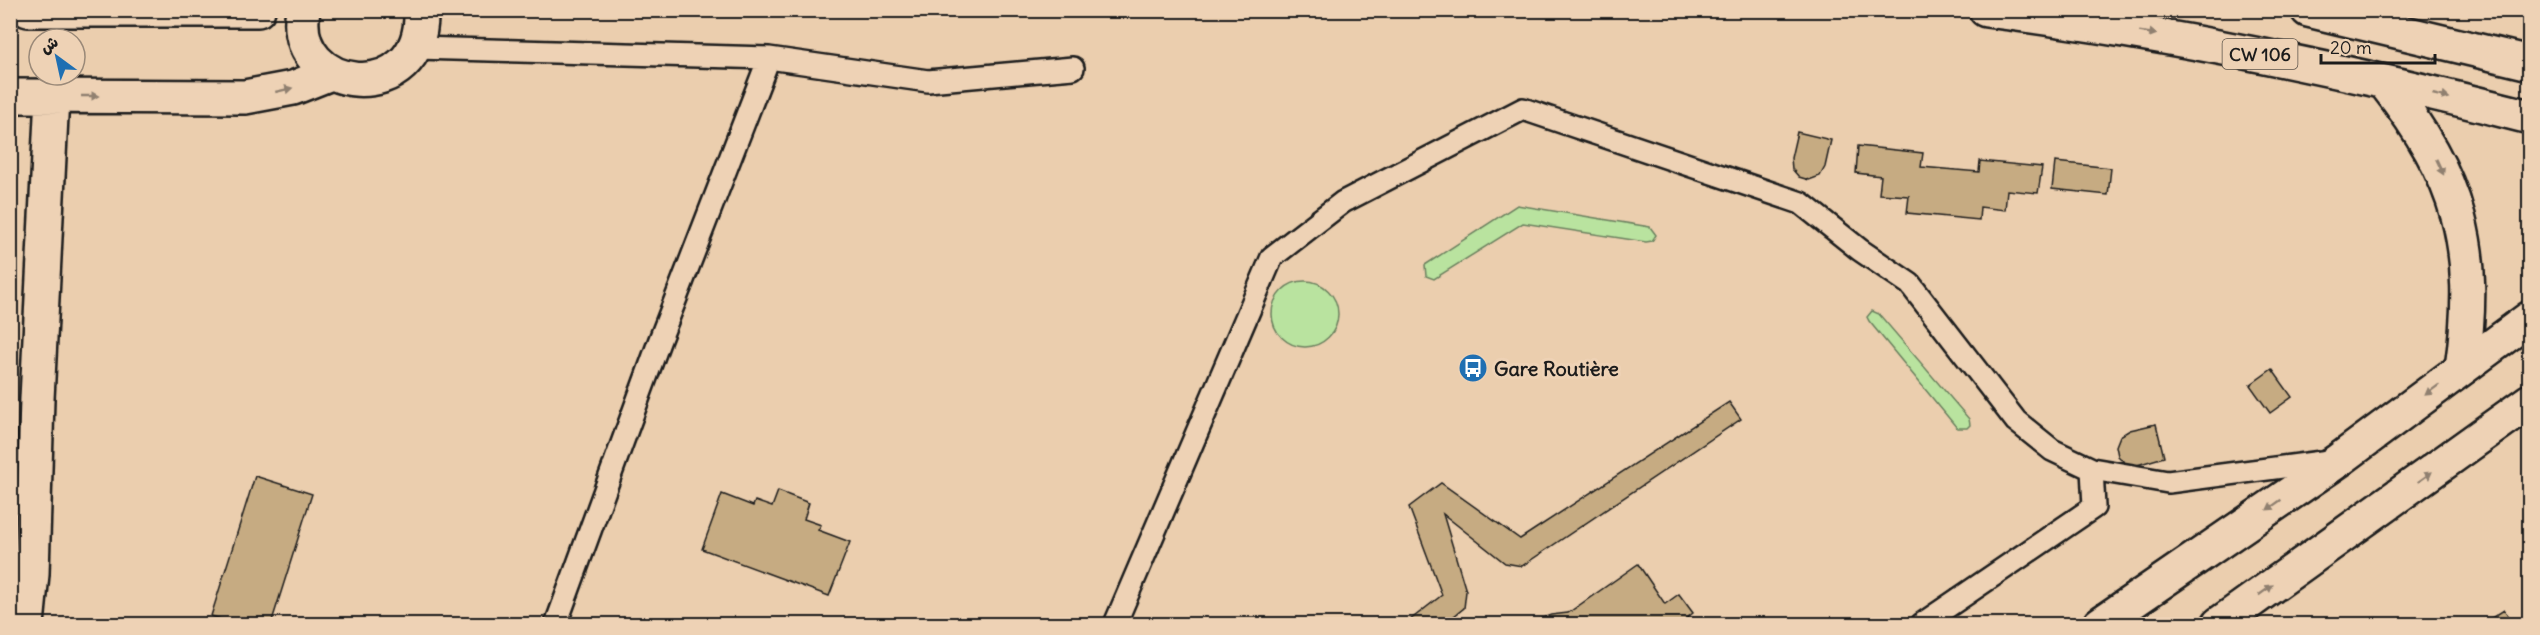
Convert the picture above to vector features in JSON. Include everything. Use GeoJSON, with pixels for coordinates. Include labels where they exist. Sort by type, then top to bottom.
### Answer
{"type":"FeatureCollection","features":[{"type":"Feature","properties":{"kind":"main road"},"geometry":{"type":"LineString","coordinates":[[28,10],[258,10]]}},
{"type":"Feature","properties":{"kind":"main road"},"geometry":{"type":"LineString","coordinates":[[303,10],[301,21],[305,42],[315,60],[331,73],[350,80],[369,81],[404,64],[416,48],[422,30],[421,10]]}},
{"type":"Feature","properties":{"kind":"main road","name":"CW 106"},"geometry":{"type":"LineString","coordinates":[[1986,10],[2168,36],[2529,117]]}},
{"type":"Feature","properties":{"kind":"main road"},"geometry":{"type":"LineString","coordinates":[[2308,10],[2529,63]]}},
{"type":"Feature","properties":{"kind":"main road"},"geometry":{"type":"LineString","coordinates":[[10,96],[245,97],[293,88],[331,73]]}},
{"type":"Feature","properties":{"kind":"main road"},"geometry":{"type":"LineString","coordinates":[[2385,83],[2417,123],[2437,159],[2459,216],[2468,266],[2469,317],[2462,368]]}},
{"type":"Feature","properties":{"kind":"main road"},"geometry":{"type":"LineString","coordinates":[[27,624],[21,574],[24,399],[52,96]]}},
{"type":"Feature","properties":{"kind":"main road"},"geometry":{"type":"LineString","coordinates":[[2100,624],[2339,460],[2529,318]]}},
{"type":"Feature","properties":{"kind":"main road"},"geometry":{"type":"LineString","coordinates":[[2218,624],[2529,402]]}},
{"type":"Feature","properties":{"kind":"lane"},"geometry":{"type":"LineString","coordinates":[[416,48],[769,58],[928,81],[1073,68]]}},
{"type":"Feature","properties":{"kind":"lane"},"geometry":{"type":"LineString","coordinates":[[556,624],[659,342],[769,58]]}},
{"type":"Feature","properties":{"kind":"lane"},"geometry":{"type":"LineString","coordinates":[[1115,624],[1272,257],[1343,202],[1523,109],[1801,203],[1860,250],[1910,284],[2016,421],[2052,450],[2092,469],[2168,482],[2339,460]]}},
{"type":"Feature","properties":{"kind":"lane"},"geometry":{"type":"LineString","coordinates":[[1922,624],[2094,507],[2092,469]]}},
{"type":"Feature","properties":{"kind":"green space"},"geometry":{"type":"Polygon","coordinates":[[[1517,205],[1650,227],[1656,235],[1652,241],[1646,242],[1523,223],[1434,279],[1426,276],[1425,265],[1517,205]]]}},
{"type":"Feature","properties":{"kind":"green space"},"geometry":{"type":"Polygon","coordinates":[[[1305,281],[1318,283],[1328,291],[1336,301],[1338,314],[1336,327],[1328,337],[1318,345],[1305,347],[1292,345],[1282,337],[1274,327],[1272,314],[1274,301],[1282,291],[1292,283],[1305,281]]]}},
{"type":"Feature","properties":{"kind":"green space"},"geometry":{"type":"Polygon","coordinates":[[[1872,311],[1879,314],[1969,419],[1970,425],[1967,428],[1957,428],[1869,321],[1867,317],[1872,311]]]}},
{"type":"Feature","properties":{"kind":"building"},"geometry":{"type":"Polygon","coordinates":[[[1797,132],[1831,140],[1825,167],[1820,176],[1809,180],[1799,177],[1792,169],[1791,158],[1797,132]]]}},
{"type":"Feature","properties":{"kind":"building"},"geometry":{"type":"Polygon","coordinates":[[[1858,146],[1923,153],[1921,167],[1979,172],[1980,161],[2042,167],[2038,193],[2007,190],[2005,210],[1980,207],[1979,220],[1907,213],[1909,196],[1879,194],[1881,176],[1856,173],[1858,146]]]}},
{"type":"Feature","properties":{"kind":"building"},"geometry":{"type":"Polygon","coordinates":[[[2055,162],[2111,168],[2108,195],[2052,189],[2055,162]]]}},
{"type":"Feature","properties":{"kind":"building"},"geometry":{"type":"Polygon","coordinates":[[[2272,369],[2292,397],[2270,413],[2250,385],[2272,369]]]}},
{"type":"Feature","properties":{"kind":"building"},"geometry":{"type":"Polygon","coordinates":[[[1729,402],[1741,419],[1522,566],[1505,563],[1443,514],[1466,591],[1464,608],[1444,624],[1405,624],[1442,595],[1409,507],[1441,483],[1520,539],[1729,402]]]}},
{"type":"Feature","properties":{"kind":"building"},"geometry":{"type":"Polygon","coordinates":[[[2156,424],[2164,457],[2137,465],[2126,464],[2118,456],[2116,446],[2120,436],[2130,430],[2156,424]]]}},
{"type":"Feature","properties":{"kind":"building"},"geometry":{"type":"Polygon","coordinates":[[[255,476],[312,494],[271,624],[237,624],[211,616],[255,476]]]}},
{"type":"Feature","properties":{"kind":"building"},"geometry":{"type":"Polygon","coordinates":[[[778,491],[809,503],[804,519],[821,525],[818,530],[850,542],[829,596],[702,549],[722,494],[753,506],[755,501],[772,507],[778,491]]]}},
{"type":"Feature","properties":{"kind":"building"},"geometry":{"type":"Polygon","coordinates":[[[1638,564],[1665,604],[1679,594],[1693,613],[1680,624],[1525,624],[1551,615],[1568,613],[1638,564]]]}},
{"type":"Feature","properties":{"kind":"building"},"geometry":{"type":"Polygon","coordinates":[[[2504,610],[2513,624],[2482,624],[2504,610]]]}},
{"type":"Feature","properties":{"kind":"place","name":"Gare Routière"},"geometry":{"type":"Point","coordinates":[1473,368]}}]}
